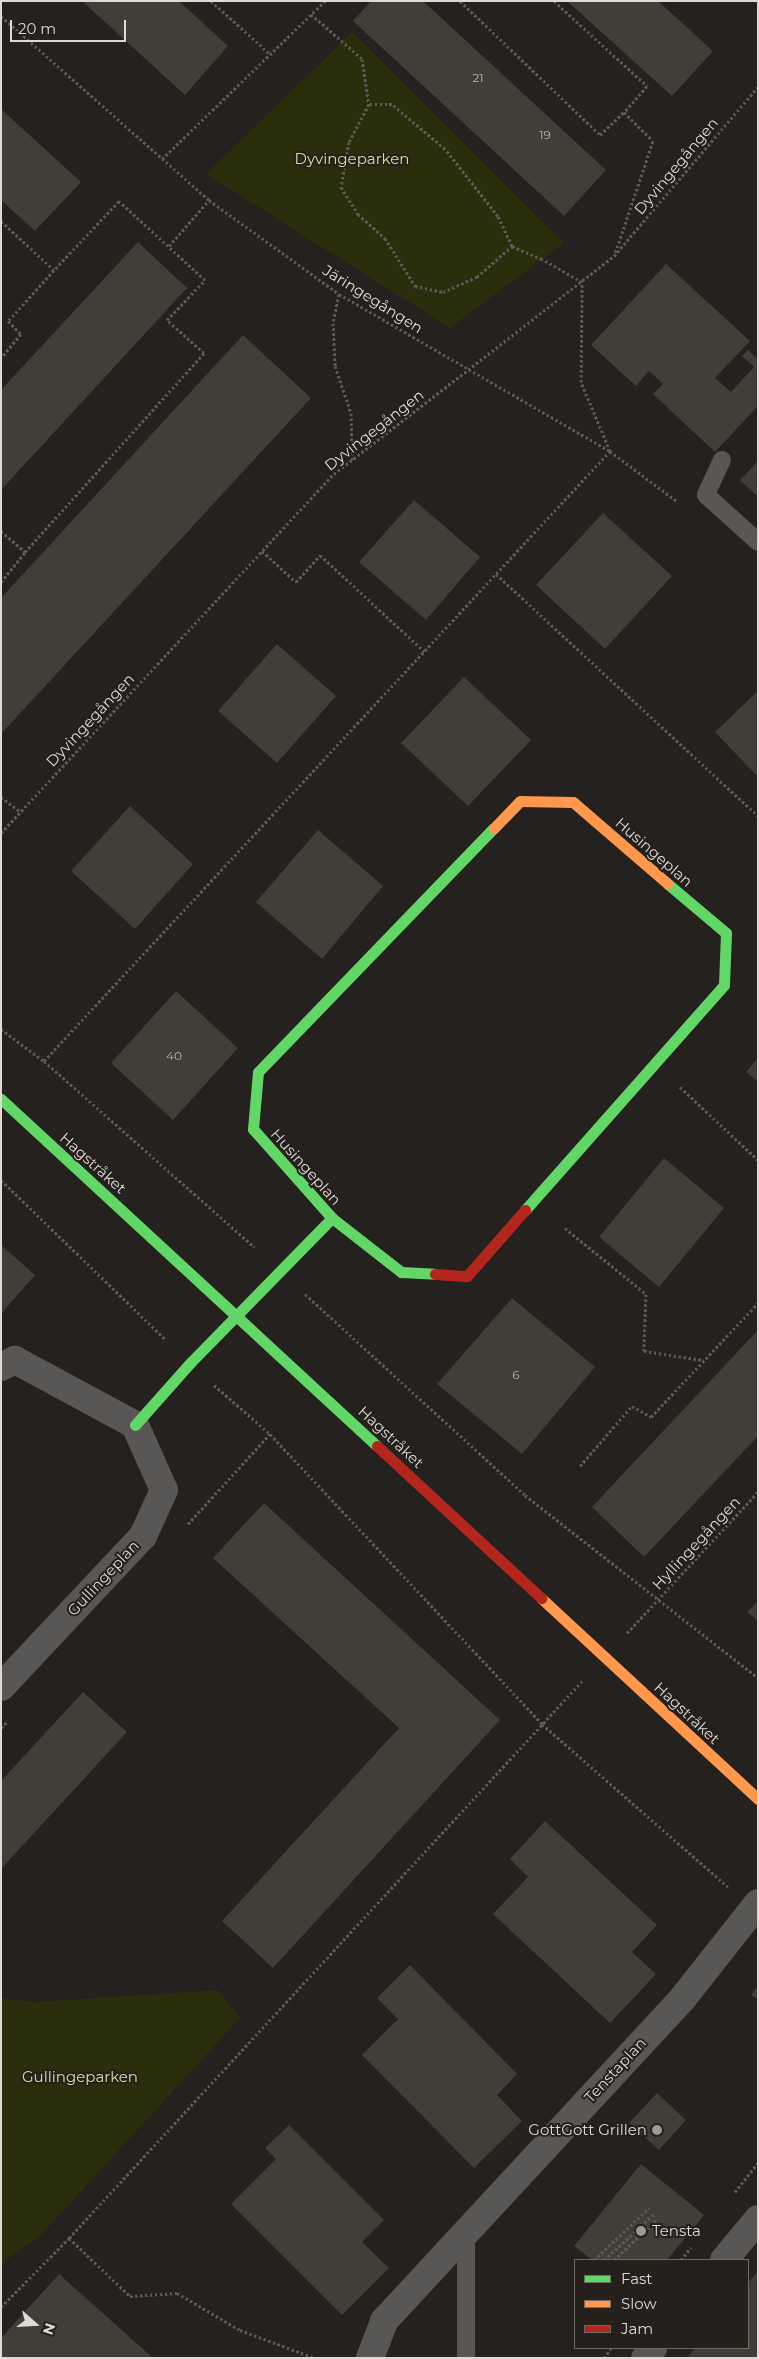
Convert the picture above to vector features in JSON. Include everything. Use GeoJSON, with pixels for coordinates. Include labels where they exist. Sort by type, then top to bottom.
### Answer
{"type":"FeatureCollection","features":[{"type":"Feature","properties":{"kind":"street","name":"Husingeplan"},"geometry":{"type":"LineString","coordinates":[[520,801],[573,802],[726,933],[724,985],[467,1276],[401,1272],[332,1218],[253,1129],[258,1072],[520,801]]}},
{"type":"Feature","properties":{"kind":"street","name":"Hagstråket"},"geometry":{"type":"LineString","coordinates":[[1,1100],[238,1315],[758,1798]]}},
{"type":"Feature","properties":{"kind":"street","name":"Husingeplan"},"geometry":{"type":"LineString","coordinates":[[238,1315],[332,1218]]}},
{"type":"Feature","properties":{"kind":"street"},"geometry":{"type":"LineString","coordinates":[[1,1367],[15,1360],[134,1425],[190,1363],[238,1315]]}},
{"type":"Feature","properties":{"kind":"street","name":"Gullingeplan"},"geometry":{"type":"LineString","coordinates":[[1,1687],[143,1536],[164,1490],[134,1425]]}},
{"type":"Feature","properties":{"kind":"street","name":"Tenstaplan"},"geometry":{"type":"LineString","coordinates":[[370,2358],[384,2321],[683,1998],[758,1903]]}},
{"type":"Feature","properties":{"kind":"street"},"geometry":{"type":"LineString","coordinates":[[725,2259],[758,2219]]}},
{"type":"Feature","properties":{"kind":"lane"},"geometry":{"type":"LineString","coordinates":[[722,460],[706,496],[758,542]]}},
{"type":"Feature","properties":{"kind":"lane"},"geometry":{"type":"LineString","coordinates":[[466,2232],[466,2358]]}},
{"type":"Feature","properties":{"kind":"path"},"geometry":{"type":"LineString","coordinates":[[211,1],[271,54]]}},
{"type":"Feature","properties":{"kind":"path"},"geometry":{"type":"LineString","coordinates":[[460,1],[600,135],[647,86],[554,1]]}},
{"type":"Feature","properties":{"kind":"path"},"geometry":{"type":"LineString","coordinates":[[162,158],[323,2]]}},
{"type":"Feature","properties":{"kind":"path"},"geometry":{"type":"LineString","coordinates":[[311,14],[362,59],[369,104],[349,142],[341,187],[358,214],[385,238],[415,286],[443,292],[477,277],[512,246]]}},
{"type":"Feature","properties":{"kind":"path","name":"Järingegången"},"geometry":{"type":"LineString","coordinates":[[1,16],[210,200],[339,294],[610,451],[679,503]]}},
{"type":"Feature","properties":{"kind":"path","name":"Dyvingegången"},"geometry":{"type":"LineString","coordinates":[[1,833],[334,474],[614,256],[758,87]]}},
{"type":"Feature","properties":{"kind":"path"},"geometry":{"type":"LineString","coordinates":[[44,1062],[610,451],[581,382],[582,282],[542,258],[512,246],[498,216],[445,149],[392,104],[369,104]]}},
{"type":"Feature","properties":{"kind":"path"},"geometry":{"type":"LineString","coordinates":[[614,256],[653,141],[624,112]]}},
{"type":"Feature","properties":{"kind":"path"},"geometry":{"type":"LineString","coordinates":[[169,246],[210,200]]}},
{"type":"Feature","properties":{"kind":"path"},"geometry":{"type":"LineString","coordinates":[[1,358],[22,334],[8,321],[119,201],[205,280],[167,320],[204,353],[1,582]]}},
{"type":"Feature","properties":{"kind":"path"},"geometry":{"type":"LineString","coordinates":[[1,221],[54,270]]}},
{"type":"Feature","properties":{"kind":"path"},"geometry":{"type":"LineString","coordinates":[[339,294],[333,323],[335,366],[351,413],[352,460]]}},
{"type":"Feature","properties":{"kind":"path"},"geometry":{"type":"LineString","coordinates":[[1,531],[26,552]]}},
{"type":"Feature","properties":{"kind":"path"},"geometry":{"type":"LineString","coordinates":[[262,551],[296,582],[320,555],[424,651]]}},
{"type":"Feature","properties":{"kind":"path"},"geometry":{"type":"LineString","coordinates":[[496,574],[758,816]]}},
{"type":"Feature","properties":{"kind":"path"},"geometry":{"type":"LineString","coordinates":[[1,797],[21,812]]}},
{"type":"Feature","properties":{"kind":"path"},"geometry":{"type":"LineString","coordinates":[[1,1029],[44,1062],[280,1270],[397,1380],[526,1495],[660,1598],[758,1678]]}},
{"type":"Feature","properties":{"kind":"path"},"geometry":{"type":"LineString","coordinates":[[656,1064],[758,1160]]}},
{"type":"Feature","properties":{"kind":"path"},"geometry":{"type":"LineString","coordinates":[[1,1180],[190,1363],[270,1434],[542,1724],[715,1877]]}},
{"type":"Feature","properties":{"kind":"path"},"geometry":{"type":"LineString","coordinates":[[565,1228],[646,1294],[644,1351],[704,1360]]}},
{"type":"Feature","properties":{"kind":"path"},"geometry":{"type":"LineString","coordinates":[[580,1466],[632,1406],[651,1416],[758,1303]]}},
{"type":"Feature","properties":{"kind":"path","name":"Hyllingegången"},"geometry":{"type":"LineString","coordinates":[[650,1608],[758,1492]]}},
{"type":"Feature","properties":{"kind":"path"},"geometry":{"type":"LineString","coordinates":[[1,2307],[69,2238],[562,1702]]}},
{"type":"Feature","properties":{"kind":"path"},"geometry":{"type":"LineString","coordinates":[[595,2259],[649,2208]]}},
{"type":"Feature","properties":{"kind":"path"},"geometry":{"type":"LineString","coordinates":[[605,2259],[654,2214]]}},
{"type":"Feature","properties":{"kind":"path"},"geometry":{"type":"LineString","coordinates":[[615,2259],[657,2218]]}},
{"type":"Feature","properties":{"kind":"path"},"geometry":{"type":"LineString","coordinates":[[69,2238],[130,2296],[177,2293],[240,2330],[315,2358]]}},
{"type":"Feature","properties":{"kind":"green space","name":"Dyvingeparken"},"geometry":{"type":"Polygon","coordinates":[[[352,32],[564,243],[450,328],[206,174],[352,32]]]}},
{"type":"Feature","properties":{"kind":"green space","name":"Gullingeparken"},"geometry":{"type":"Polygon","coordinates":[[[218,1990],[240,2018],[40,2236],[1,2264],[1,1998],[35,2002],[218,1990]]]}},
{"type":"Feature","properties":{"kind":"building"},"geometry":{"type":"Polygon","coordinates":[[[82,1],[179,1],[228,46],[185,95],[82,1]]]}},
{"type":"Feature","properties":{"kind":"building"},"geometry":{"type":"Polygon","coordinates":[[[371,1],[423,1],[606,170],[564,216],[353,21],[371,1]]]}},
{"type":"Feature","properties":{"kind":"building"},"geometry":{"type":"Polygon","coordinates":[[[567,1],[658,1],[713,51],[672,96],[567,1]]]}},
{"type":"Feature","properties":{"kind":"building"},"geometry":{"type":"Polygon","coordinates":[[[1,109],[81,182],[35,231],[1,200],[1,109]]]}},
{"type":"Feature","properties":{"kind":"building"},"geometry":{"type":"Polygon","coordinates":[[[138,242],[187,288],[1,490],[1,390],[138,242]]]}},
{"type":"Feature","properties":{"kind":"building"},"geometry":{"type":"Polygon","coordinates":[[[666,264],[750,341],[715,378],[731,392],[754,367],[742,356],[748,350],[758,359],[758,406],[715,452],[653,394],[663,384],[649,371],[636,386],[591,345],[666,264]]]}},
{"type":"Feature","properties":{"kind":"building"},"geometry":{"type":"Polygon","coordinates":[[[243,335],[311,398],[1,734],[1,598],[243,335]]]}},
{"type":"Feature","properties":{"kind":"building"},"geometry":{"type":"Polygon","coordinates":[[[758,461],[758,497],[740,480],[758,461]]]}},
{"type":"Feature","properties":{"kind":"building"},"geometry":{"type":"Polygon","coordinates":[[[414,500],[480,557],[426,620],[359,562],[414,500]]]}},
{"type":"Feature","properties":{"kind":"building"},"geometry":{"type":"Polygon","coordinates":[[[603,513],[672,576],[605,649],[536,585],[603,513]]]}},
{"type":"Feature","properties":{"kind":"building"},"geometry":{"type":"Polygon","coordinates":[[[277,644],[336,696],[277,763],[218,711],[277,644]]]}},
{"type":"Feature","properties":{"kind":"building"},"geometry":{"type":"Polygon","coordinates":[[[464,677],[531,740],[468,806],[401,743],[464,677]]]}},
{"type":"Feature","properties":{"kind":"building"},"geometry":{"type":"Polygon","coordinates":[[[758,691],[758,777],[715,732],[758,691]]]}},
{"type":"Feature","properties":{"kind":"building"},"geometry":{"type":"Polygon","coordinates":[[[130,806],[193,864],[135,929],[71,871],[130,806]]]}},
{"type":"Feature","properties":{"kind":"building"},"geometry":{"type":"Polygon","coordinates":[[[318,830],[383,886],[322,959],[256,902],[318,830]]]}},
{"type":"Feature","properties":{"kind":"building"},"geometry":{"type":"Polygon","coordinates":[[[176,991],[238,1048],[173,1120],[111,1063],[176,991]]]}},
{"type":"Feature","properties":{"kind":"building"},"geometry":{"type":"Polygon","coordinates":[[[758,1058],[758,1082],[746,1072],[758,1058]]]}},
{"type":"Feature","properties":{"kind":"building"},"geometry":{"type":"Polygon","coordinates":[[[664,1158],[724,1208],[659,1287],[599,1237],[664,1158]]]}},
{"type":"Feature","properties":{"kind":"building"},"geometry":{"type":"Polygon","coordinates":[[[1,1245],[35,1275],[1,1314],[1,1245]]]}},
{"type":"Feature","properties":{"kind":"building"},"geometry":{"type":"Polygon","coordinates":[[[512,1298],[595,1367],[522,1454],[437,1384],[512,1298]]]}},
{"type":"Feature","properties":{"kind":"building"},"geometry":{"type":"Polygon","coordinates":[[[758,1330],[758,1436],[644,1557],[592,1507],[758,1330]]]}},
{"type":"Feature","properties":{"kind":"building"},"geometry":{"type":"Polygon","coordinates":[[[264,1503],[500,1720],[273,1968],[222,1921],[399,1728],[213,1558],[264,1503]]]}},
{"type":"Feature","properties":{"kind":"building"},"geometry":{"type":"Polygon","coordinates":[[[758,1601],[758,1621],[747,1612],[758,1601]]]}},
{"type":"Feature","properties":{"kind":"building"},"geometry":{"type":"Polygon","coordinates":[[[83,1692],[127,1732],[1,1869],[1,1781],[83,1692]]]}},
{"type":"Feature","properties":{"kind":"building"},"geometry":{"type":"Polygon","coordinates":[[[545,1821],[657,1925],[632,1952],[656,1974],[610,2023],[493,1914],[528,1877],[510,1859],[545,1821]]]}},
{"type":"Feature","properties":{"kind":"building"},"geometry":{"type":"Polygon","coordinates":[[[410,1965],[517,2074],[497,2095],[522,2121],[474,2168],[362,2055],[398,2019],[377,1998],[410,1965]]]}},
{"type":"Feature","properties":{"kind":"building"},"geometry":{"type":"Polygon","coordinates":[[[758,1986],[758,1999],[751,1995],[758,1986]]]}},
{"type":"Feature","properties":{"kind":"building"},"geometry":{"type":"Polygon","coordinates":[[[657,2093],[686,2120],[659,2150],[629,2123],[657,2093]]]}},
{"type":"Feature","properties":{"kind":"building"},"geometry":{"type":"Polygon","coordinates":[[[289,2125],[384,2220],[362,2242],[389,2268],[342,2315],[231,2204],[276,2159],[265,2148],[289,2125]]]}},
{"type":"Feature","properties":{"kind":"building"},"geometry":{"type":"Polygon","coordinates":[[[641,2164],[704,2215],[668,2259],[591,2259],[574,2246],[641,2164]]]}},
{"type":"Feature","properties":{"kind":"building"},"geometry":{"type":"Polygon","coordinates":[[[758,2271],[758,2358],[687,2358],[694,2349],[749,2349],[749,2282],[758,2271]]]}},
{"type":"Feature","properties":{"kind":"building"},"geometry":{"type":"Polygon","coordinates":[[[59,2274],[153,2358],[1,2358],[1,2338],[59,2274]]]}},
{"type":"Feature","properties":{"kind":"traffic: fast"},"geometry":{"type":"LineString","coordinates":[[332,1218],[253,1129],[258,1072],[494,828]]}},
{"type":"Feature","properties":{"kind":"traffic: fast"},"geometry":{"type":"LineString","coordinates":[[525,1210],[724,985],[726,933],[668,884]]}},
{"type":"Feature","properties":{"kind":"traffic: fast"},"geometry":{"type":"LineString","coordinates":[[1,1099],[377,1446]]}},
{"type":"Feature","properties":{"kind":"traffic: fast"},"geometry":{"type":"LineString","coordinates":[[135,1425],[190,1363],[332,1218],[401,1272],[435,1274]]}},
{"type":"Feature","properties":{"kind":"traffic: slow"},"geometry":{"type":"LineString","coordinates":[[494,828],[520,801],[573,802],[668,884]]}},
{"type":"Feature","properties":{"kind":"traffic: slow"},"geometry":{"type":"LineString","coordinates":[[541,1598],[758,1799]]}},
{"type":"Feature","properties":{"kind":"traffic: jam"},"geometry":{"type":"LineString","coordinates":[[435,1274],[467,1276],[525,1210]]}},
{"type":"Feature","properties":{"kind":"traffic: jam"},"geometry":{"type":"LineString","coordinates":[[377,1446],[541,1598]]}},
{"type":"Feature","properties":{"kind":"place","name":"GottGott Grillen"},"geometry":{"type":"Point","coordinates":[657,2130]}},
{"type":"Feature","properties":{"kind":"place","name":"Tensta"},"geometry":{"type":"Point","coordinates":[641,2231]}}]}
